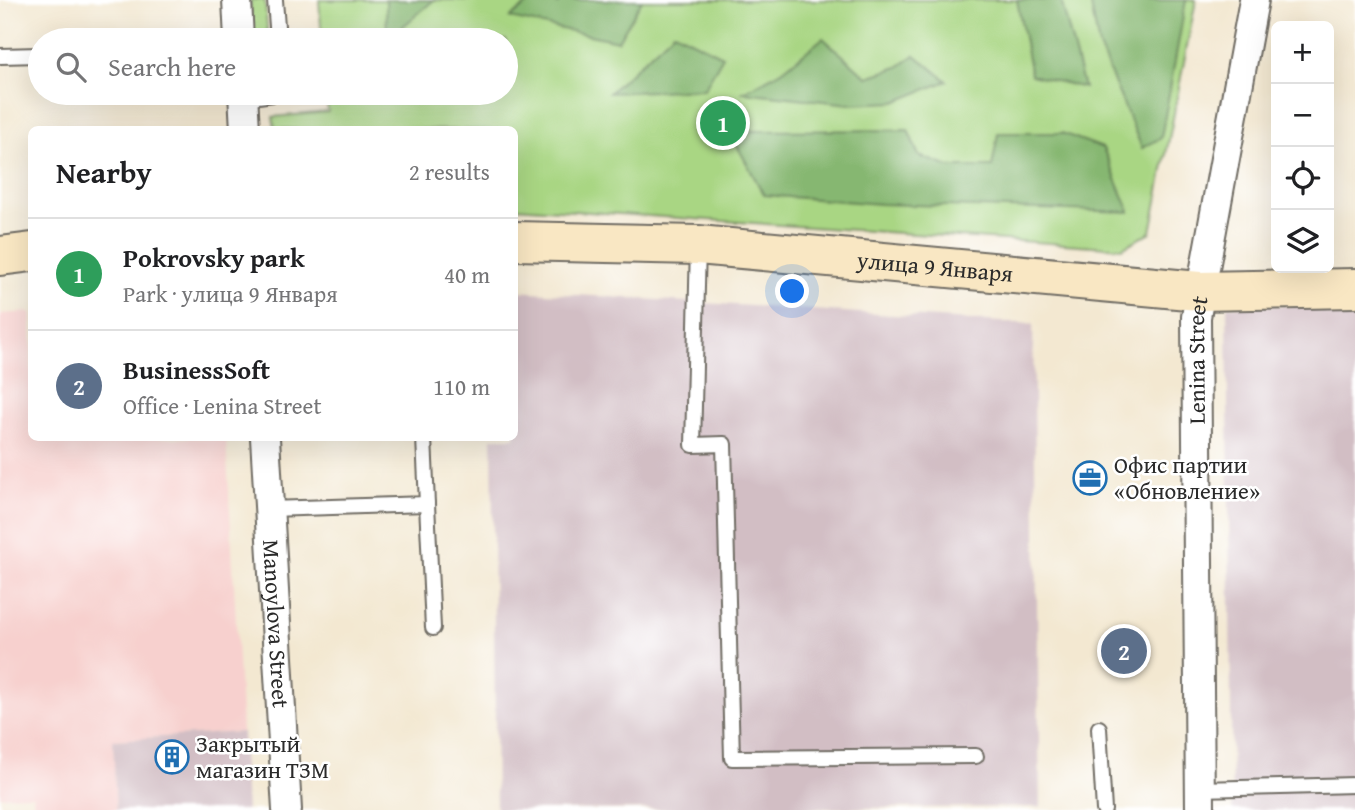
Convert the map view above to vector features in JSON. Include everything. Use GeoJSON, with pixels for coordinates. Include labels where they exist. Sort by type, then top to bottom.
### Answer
{"type":"FeatureCollection","features":[{"type":"Feature","properties":{"kind":"street"},"geometry":{"type":"LineString","coordinates":[[237,0],[238,28]]}},
{"type":"Feature","properties":{"kind":"street","name":"Lenina Street"},"geometry":{"type":"LineString","coordinates":[[1200,799],[1196,331],[1199,290],[1254,0]]}},
{"type":"Feature","properties":{"kind":"street"},"geometry":{"type":"LineString","coordinates":[[244,105],[245,126]]}},
{"type":"Feature","properties":{"kind":"street","name":"улица 9 Января"},"geometry":{"type":"LineString","coordinates":[[518,242],[698,245],[1199,290],[1355,288]]}},
{"type":"Feature","properties":{"kind":"street"},"geometry":{"type":"LineString","coordinates":[[0,256],[28,253]]}},
{"type":"Feature","properties":{"kind":"street","name":"Manoylova Street"},"geometry":{"type":"LineString","coordinates":[[265,441],[287,810]]}},
{"type":"Feature","properties":{"kind":"lane"},"geometry":{"type":"LineString","coordinates":[[275,0],[277,28]]}},
{"type":"Feature","properties":{"kind":"lane"},"geometry":{"type":"LineString","coordinates":[[0,56],[28,55]]}},
{"type":"Feature","properties":{"kind":"lane"},"geometry":{"type":"LineString","coordinates":[[698,245],[693,445],[724,444],[732,758],[976,756]]}},
{"type":"Feature","properties":{"kind":"lane"},"geometry":{"type":"LineString","coordinates":[[424,441],[433,628]]}},
{"type":"Feature","properties":{"kind":"lane"},"geometry":{"type":"LineString","coordinates":[[269,509],[427,504]]}},
{"type":"Feature","properties":{"kind":"lane"},"geometry":{"type":"LineString","coordinates":[[1099,728],[1104,810]]}},
{"type":"Feature","properties":{"kind":"lane"},"geometry":{"type":"LineString","coordinates":[[1200,799],[1355,785]]}},
{"type":"Feature","properties":{"kind":"shaded area"},"geometry":{"type":"Polygon","coordinates":[[[518,291],[1033,324],[1040,807],[496,810],[492,441],[518,441],[518,291]]]}},
{"type":"Feature","properties":{"kind":"shaded area"},"geometry":{"type":"Polygon","coordinates":[[[1355,305],[1355,810],[1232,810],[1227,306],[1355,305]]]}},
{"type":"Feature","properties":{"kind":"shaded area"},"geometry":{"type":"Polygon","coordinates":[[[28,312],[28,441],[226,441],[242,732],[113,740],[116,810],[34,810],[33,795],[0,796],[0,314],[28,312]]]}},
{"type":"Feature","properties":{"kind":"shaded area"},"geometry":{"type":"Polygon","coordinates":[[[242,732],[246,810],[116,810],[113,740],[242,732]]]}},
{"type":"Feature","properties":{"kind":"green space"},"geometry":{"type":"Polygon","coordinates":[[[250,0],[265,0],[267,28],[252,28],[250,0]]]}},
{"type":"Feature","properties":{"kind":"green space"},"geometry":{"type":"Polygon","coordinates":[[[319,0],[1196,0],[1151,232],[1122,248],[518,207],[518,126],[274,126],[273,117],[328,112],[327,105],[518,105],[518,28],[321,28],[319,0]]]}},
{"type":"Feature","properties":{"kind":"green space"},"geometry":{"type":"Polygon","coordinates":[[[386,0],[434,0],[401,28],[387,28],[386,0]]]}},
{"type":"Feature","properties":{"kind":"green space"},"geometry":{"type":"Polygon","coordinates":[[[533,0],[551,0],[558,4],[562,0],[642,0],[618,41],[510,18],[533,0]]]}},
{"type":"Feature","properties":{"kind":"green space"},"geometry":{"type":"Polygon","coordinates":[[[1017,0],[1061,0],[1084,88],[1031,75],[1017,0]]]}},
{"type":"Feature","properties":{"kind":"green space"},"geometry":{"type":"Polygon","coordinates":[[[1090,0],[1186,0],[1161,138],[1142,148],[1099,47],[1090,0]]]}},
{"type":"Feature","properties":{"kind":"green space"},"geometry":{"type":"Polygon","coordinates":[[[674,32],[723,56],[704,89],[609,93],[674,32]]]}},
{"type":"Feature","properties":{"kind":"green space"},"geometry":{"type":"Polygon","coordinates":[[[823,38],[867,77],[898,67],[915,55],[947,81],[895,102],[850,104],[743,92],[782,71],[823,38]]]}},
{"type":"Feature","properties":{"kind":"green space"},"geometry":{"type":"Polygon","coordinates":[[[908,130],[919,156],[950,167],[992,167],[998,133],[1062,133],[1103,148],[1130,212],[881,204],[764,195],[729,131],[908,130]]]}},
{"type":"Feature","properties":{"kind":"place","name":"Pokrovsky park"},"geometry":{"type":"Point","coordinates":[723,123]}},
{"type":"Feature","properties":{"kind":"place","name":"Офис партии «Обновление»"},"geometry":{"type":"Point","coordinates":[1090,478]}},
{"type":"Feature","properties":{"kind":"place","name":"BusinessSoft"},"geometry":{"type":"Point","coordinates":[1124,651]}},
{"type":"Feature","properties":{"kind":"place","name":"Закрытый магазин ТЗМ"},"geometry":{"type":"Point","coordinates":[172,757]}}]}
